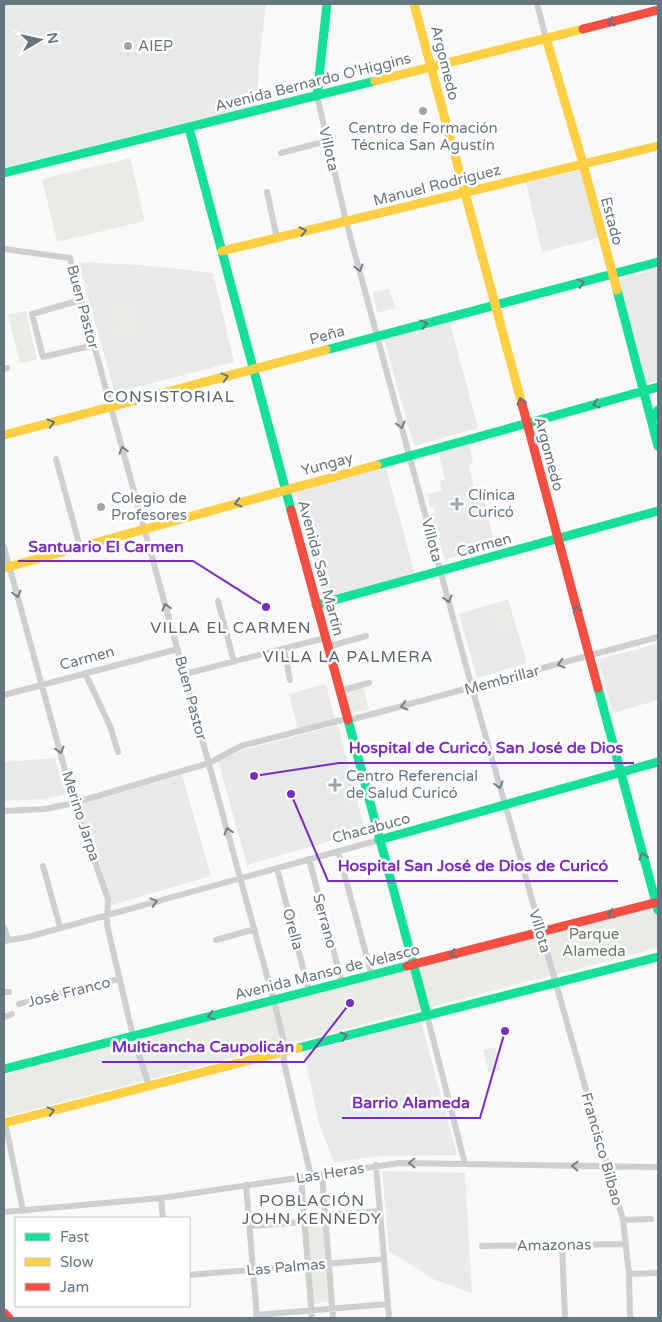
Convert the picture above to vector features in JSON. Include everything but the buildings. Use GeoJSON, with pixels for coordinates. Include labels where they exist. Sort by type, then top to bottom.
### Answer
{"type":"FeatureCollection","features":[{"type":"Feature","properties":{"kind":"street"},"geometry":{"type":"LineString","coordinates":[[317,96],[327,4]]}},
{"type":"Feature","properties":{"kind":"street","name":"Argomedo"},"geometry":{"type":"LineString","coordinates":[[414,4],[657,905]]}},
{"type":"Feature","properties":{"kind":"street","name":"Estado"},"geometry":{"type":"LineString","coordinates":[[537,4],[583,164],[658,446]]}},
{"type":"Feature","properties":{"kind":"street","name":"Avenida Bernardo O'Higgins"},"geometry":{"type":"LineString","coordinates":[[4,173],[658,10]]}},
{"type":"Feature","properties":{"kind":"street","name":"Villota"},"geometry":{"type":"LineString","coordinates":[[317,96],[346,221],[554,983]]}},
{"type":"Feature","properties":{"kind":"street","name":"Avenida San Martín"},"geometry":{"type":"LineString","coordinates":[[189,128],[346,719],[427,1015]]}},
{"type":"Feature","properties":{"kind":"street"},"geometry":{"type":"LineString","coordinates":[[280,153],[327,141]]}},
{"type":"Feature","properties":{"kind":"street","name":"Manuel Rodríguez"},"geometry":{"type":"LineString","coordinates":[[222,251],[658,146]]}},
{"type":"Feature","properties":{"kind":"street"},"geometry":{"type":"LineString","coordinates":[[267,192],[277,238]]}},
{"type":"Feature","properties":{"kind":"street","name":"Buen Pastor"},"geometry":{"type":"LineString","coordinates":[[4,249],[70,258],[255,929],[283,1038],[284,1063],[311,1176]]}},
{"type":"Feature","properties":{"kind":"street","name":"Peña"},"geometry":{"type":"LineString","coordinates":[[4,435],[658,262]]}},
{"type":"Feature","properties":{"kind":"street"},"geometry":{"type":"LineString","coordinates":[[81,300],[32,314],[43,357],[94,345]]}},
{"type":"Feature","properties":{"kind":"street","name":"Yungay"},"geometry":{"type":"LineString","coordinates":[[6,568],[658,387]]}},
{"type":"Feature","properties":{"kind":"street"},"geometry":{"type":"LineString","coordinates":[[652,422],[658,410]]}},
{"type":"Feature","properties":{"kind":"street"},"geometry":{"type":"LineString","coordinates":[[56,459],[80,547]]}},
{"type":"Feature","properties":{"kind":"street","name":"Carmen"},"geometry":{"type":"LineString","coordinates":[[316,605],[658,511]]}},
{"type":"Feature","properties":{"kind":"street","name":"Merino Jarpa"},"geometry":{"type":"LineString","coordinates":[[4,547],[6,568],[42,685],[74,803],[108,899],[107,925],[119,980],[133,1036],[149,1086]]}},
{"type":"Feature","properties":{"kind":"street"},"geometry":{"type":"LineString","coordinates":[[218,601],[234,662]]}},
{"type":"Feature","properties":{"kind":"street"},"geometry":{"type":"LineString","coordinates":[[185,674],[284,649],[366,636]]}},
{"type":"Feature","properties":{"kind":"street","name":"Membrillar"},"geometry":{"type":"LineString","coordinates":[[209,763],[241,746],[346,719],[354,719],[658,637]]}},
{"type":"Feature","properties":{"kind":"street","name":"Carmen"},"geometry":{"type":"LineString","coordinates":[[4,695],[178,649]]}},
{"type":"Feature","properties":{"kind":"street"},"geometry":{"type":"LineString","coordinates":[[284,649],[290,680]]}},
{"type":"Feature","properties":{"kind":"street"},"geometry":{"type":"LineString","coordinates":[[85,673],[110,726],[118,752]]}},
{"type":"Feature","properties":{"kind":"street"},"geometry":{"type":"LineString","coordinates":[[339,691],[369,683]]}},
{"type":"Feature","properties":{"kind":"street","name":"Chacabuco"},"geometry":{"type":"LineString","coordinates":[[6,941],[60,928],[658,762]]}},
{"type":"Feature","properties":{"kind":"street"},"geometry":{"type":"LineString","coordinates":[[4,811],[36,810],[74,803],[209,763]]}},
{"type":"Feature","properties":{"kind":"street"},"geometry":{"type":"LineString","coordinates":[[338,851],[372,976]]}},
{"type":"Feature","properties":{"kind":"street","name":"Serrano"},"geometry":{"type":"LineString","coordinates":[[308,859],[342,983]]}},
{"type":"Feature","properties":{"kind":"street"},"geometry":{"type":"LineString","coordinates":[[43,866],[60,928]]}},
{"type":"Feature","properties":{"kind":"street","name":"Orella"},"geometry":{"type":"LineString","coordinates":[[277,868],[309,991]]}},
{"type":"Feature","properties":{"kind":"street","name":"Avenida Manso de Velasco"},"geometry":{"type":"LineString","coordinates":[[4,1069],[372,976],[540,931],[657,905]]}},
{"type":"Feature","properties":{"kind":"street"},"geometry":{"type":"LineString","coordinates":[[4,927],[6,941]]}},
{"type":"Feature","properties":{"kind":"street"},"geometry":{"type":"LineString","coordinates":[[216,940],[255,929]]}},
{"type":"Feature","properties":{"kind":"street"},"geometry":{"type":"LineString","coordinates":[[23,1211],[5,1127],[149,1086],[658,957]]}},
{"type":"Feature","properties":{"kind":"street","name":"José Franco"},"geometry":{"type":"LineString","coordinates":[[19,1004],[119,980]]}},
{"type":"Feature","properties":{"kind":"street","name":"Francisco Bilbao"},"geometry":{"type":"LineString","coordinates":[[554,983],[622,1220],[629,1274],[630,1318]]}},
{"type":"Feature","properties":{"kind":"street"},"geometry":{"type":"LineString","coordinates":[[4,1017],[12,1014]]}},
{"type":"Feature","properties":{"kind":"street"},"geometry":{"type":"LineString","coordinates":[[427,1015],[465,1164]]}},
{"type":"Feature","properties":{"kind":"street","name":"Las Heras"},"geometry":{"type":"LineString","coordinates":[[4,1212],[161,1198],[410,1162],[658,1167]]}},
{"type":"Feature","properties":{"kind":"street"},"geometry":{"type":"LineString","coordinates":[[376,1166],[389,1318]]}},
{"type":"Feature","properties":{"kind":"street"},"geometry":{"type":"LineString","coordinates":[[322,1174],[333,1318]]}},
{"type":"Feature","properties":{"kind":"street"},"geometry":{"type":"LineString","coordinates":[[301,1177],[312,1318]]}},
{"type":"Feature","properties":{"kind":"street"},"geometry":{"type":"LineString","coordinates":[[246,1185],[257,1316],[388,1304]]}},
{"type":"Feature","properties":{"kind":"street"},"geometry":{"type":"LineString","coordinates":[[161,1198],[163,1217]]}},
{"type":"Feature","properties":{"kind":"street"},"geometry":{"type":"LineString","coordinates":[[325,1215],[380,1211]]}},
{"type":"Feature","properties":{"kind":"street"},"geometry":{"type":"LineString","coordinates":[[622,1220],[651,1219]]}},
{"type":"Feature","properties":{"kind":"street"},"geometry":{"type":"LineString","coordinates":[[250,1226],[304,1222]]}},
{"type":"Feature","properties":{"kind":"street","name":"Amazonas"},"geometry":{"type":"LineString","coordinates":[[482,1246],[626,1244]]}},
{"type":"Feature","properties":{"kind":"street"},"geometry":{"type":"LineString","coordinates":[[562,1245],[565,1318]]}},
{"type":"Feature","properties":{"kind":"street","name":"Las Palmas"},"geometry":{"type":"LineString","coordinates":[[190,1275],[384,1260]]}},
{"type":"Feature","properties":{"kind":"street"},"geometry":{"type":"LineString","coordinates":[[629,1274],[658,1273]]}},
{"type":"Feature","properties":{"kind":"shaded area"},"geometry":{"type":"Polygon","coordinates":[[[4,4],[266,4],[259,65],[257,106],[4,168],[4,4]]]}},
{"type":"Feature","properties":{"kind":"shaded area"},"geometry":{"type":"Polygon","coordinates":[[[581,170],[598,238],[542,252],[526,183],[581,170]]]}},
{"type":"Feature","properties":{"kind":"shaded area"},"geometry":{"type":"Polygon","coordinates":[[[78,262],[143,265],[213,273],[234,362],[118,392],[114,390],[78,262]]]}},
{"type":"Feature","properties":{"kind":"shaded area"},"geometry":{"type":"Polygon","coordinates":[[[658,269],[658,381],[647,384],[619,280],[658,269]]]}},
{"type":"Feature","properties":{"kind":"shaded area"},"geometry":{"type":"Polygon","coordinates":[[[389,289],[396,308],[377,313],[373,292],[389,289]]]}},
{"type":"Feature","properties":{"kind":"shaded area"},"geometry":{"type":"Polygon","coordinates":[[[450,323],[478,428],[414,446],[384,339],[450,323]]]}},
{"type":"Feature","properties":{"kind":"shaded area","name":"Clínica Curicó"},"geometry":{"type":"Polygon","coordinates":[[[466,445],[470,447],[473,463],[469,464],[476,502],[484,500],[495,546],[445,560],[431,514],[435,513],[434,507],[430,507],[427,494],[442,491],[440,481],[445,480],[439,454],[466,445]]]}},
{"type":"Feature","properties":{"kind":"shaded area"},"geometry":{"type":"Polygon","coordinates":[[[385,464],[415,575],[324,600],[295,489],[385,464]]]}},
{"type":"Feature","properties":{"kind":"shaded area"},"geometry":{"type":"Polygon","coordinates":[[[508,599],[527,663],[477,678],[459,614],[508,599]]]}},
{"type":"Feature","properties":{"kind":"shaded area"},"geometry":{"type":"Polygon","coordinates":[[[658,644],[658,700],[613,713],[598,659],[658,644]]]}},
{"type":"Feature","properties":{"kind":"shaded area"},"geometry":{"type":"Polygon","coordinates":[[[326,684],[335,720],[298,730],[289,694],[326,684]]]}},
{"type":"Feature","properties":{"kind":"shaded area"},"geometry":{"type":"Polygon","coordinates":[[[338,725],[365,831],[247,865],[217,757],[338,725]]]}},
{"type":"Feature","properties":{"kind":"shaded area"},"geometry":{"type":"Polygon","coordinates":[[[55,758],[66,794],[43,799],[4,801],[4,762],[55,758]]]}},
{"type":"Feature","properties":{"kind":"shaded area"},"geometry":{"type":"Polygon","coordinates":[[[182,775],[211,876],[112,905],[79,805],[182,775]]]}},
{"type":"Feature","properties":{"kind":"shaded area"},"geometry":{"type":"Polygon","coordinates":[[[421,1022],[457,1155],[383,1156],[334,1162],[319,1124],[304,1053],[421,1022]]]}},
{"type":"Feature","properties":{"kind":"shaded area"},"geometry":{"type":"Polygon","coordinates":[[[382,1171],[465,1173],[472,1293],[435,1280],[389,1251],[382,1171]]]}},
{"type":"Feature","properties":{"kind":"green space"},"geometry":{"type":"Polygon","coordinates":[[[130,158],[145,221],[57,242],[42,179],[130,158]]]}},
{"type":"Feature","properties":{"kind":"green space"},"geometry":{"type":"Polygon","coordinates":[[[137,304],[139,317],[113,320],[111,307],[137,304]]]}},
{"type":"Feature","properties":{"kind":"green space"},"geometry":{"type":"Polygon","coordinates":[[[26,311],[37,359],[20,363],[8,315],[26,311]]]}},
{"type":"Feature","properties":{"kind":"green space"},"geometry":{"type":"Polygon","coordinates":[[[139,320],[141,333],[115,337],[113,324],[139,320]]]}},
{"type":"Feature","properties":{"kind":"green space"},"geometry":{"type":"Polygon","coordinates":[[[507,602],[515,632],[498,637],[490,607],[507,602]]]}},
{"type":"Feature","properties":{"kind":"green space"},"geometry":{"type":"Polygon","coordinates":[[[363,686],[369,709],[349,713],[343,691],[363,686]]]}},
{"type":"Feature","properties":{"kind":"green space","name":"Parque Alameda"},"geometry":{"type":"Polygon","coordinates":[[[658,907],[658,948],[4,1117],[4,1075],[599,920],[658,907]]]}},
{"type":"Feature","properties":{"kind":"green space"},"geometry":{"type":"Polygon","coordinates":[[[495,1047],[501,1070],[489,1073],[483,1050],[495,1047]]]}},
{"type":"Feature","properties":{"kind":"green space"},"geometry":{"type":"Polygon","coordinates":[[[323,1217],[326,1260],[310,1261],[307,1218],[323,1217]]]}},
{"type":"Feature","properties":{"kind":"green space"},"geometry":{"type":"Polygon","coordinates":[[[327,1265],[329,1302],[313,1304],[310,1266],[327,1265]]]}},
{"type":"Feature","properties":{"kind":"traffic: fast"},"geometry":{"type":"LineString","coordinates":[[317,96],[327,4]]}},
{"type":"Feature","properties":{"kind":"traffic: fast"},"geometry":{"type":"LineString","coordinates":[[4,173],[375,81]]}},
{"type":"Feature","properties":{"kind":"traffic: fast"},"geometry":{"type":"LineString","coordinates":[[189,128],[291,510]]}},
{"type":"Feature","properties":{"kind":"traffic: fast"},"geometry":{"type":"LineString","coordinates":[[326,350],[658,262]]}},
{"type":"Feature","properties":{"kind":"traffic: fast"},"geometry":{"type":"LineString","coordinates":[[617,290],[658,446]]}},
{"type":"Feature","properties":{"kind":"traffic: fast"},"geometry":{"type":"LineString","coordinates":[[377,465],[658,387]]}},
{"type":"Feature","properties":{"kind":"traffic: fast"},"geometry":{"type":"LineString","coordinates":[[652,422],[658,410]]}},
{"type":"Feature","properties":{"kind":"traffic: fast"},"geometry":{"type":"LineString","coordinates":[[316,605],[658,511]]}},
{"type":"Feature","properties":{"kind":"traffic: fast"},"geometry":{"type":"LineString","coordinates":[[598,688],[658,910]]}},
{"type":"Feature","properties":{"kind":"traffic: fast"},"geometry":{"type":"LineString","coordinates":[[348,720],[427,1015]]}},
{"type":"Feature","properties":{"kind":"traffic: fast"},"geometry":{"type":"LineString","coordinates":[[379,840],[658,762]]}},
{"type":"Feature","properties":{"kind":"traffic: fast"},"geometry":{"type":"LineString","coordinates":[[298,1048],[658,957]]}},
{"type":"Feature","properties":{"kind":"traffic: fast"},"geometry":{"type":"LineString","coordinates":[[4,1069],[407,966]]}},
{"type":"Feature","properties":{"kind":"traffic: slow"},"geometry":{"type":"LineString","coordinates":[[414,4],[522,404]]}},
{"type":"Feature","properties":{"kind":"traffic: slow"},"geometry":{"type":"LineString","coordinates":[[375,81],[583,29]]}},
{"type":"Feature","properties":{"kind":"traffic: slow"},"geometry":{"type":"LineString","coordinates":[[546,38],[582,160],[617,290]]}},
{"type":"Feature","properties":{"kind":"traffic: slow"},"geometry":{"type":"LineString","coordinates":[[222,251],[658,146]]}},
{"type":"Feature","properties":{"kind":"traffic: slow"},"geometry":{"type":"LineString","coordinates":[[4,435],[326,350]]}},
{"type":"Feature","properties":{"kind":"traffic: slow"},"geometry":{"type":"LineString","coordinates":[[4,568],[377,465]]}},
{"type":"Feature","properties":{"kind":"traffic: slow"},"geometry":{"type":"LineString","coordinates":[[4,1123],[298,1048]]}},
{"type":"Feature","properties":{"kind":"traffic: jam"},"geometry":{"type":"LineString","coordinates":[[583,29],[658,10]]}},
{"type":"Feature","properties":{"kind":"traffic: jam"},"geometry":{"type":"LineString","coordinates":[[522,404],[598,688]]}},
{"type":"Feature","properties":{"kind":"traffic: jam"},"geometry":{"type":"LineString","coordinates":[[291,510],[348,720]]}},
{"type":"Feature","properties":{"kind":"traffic: jam"},"geometry":{"type":"LineString","coordinates":[[407,966],[658,902]]}},
{"type":"Feature","properties":{"kind":"traffic: jam"},"geometry":{"type":"LineString","coordinates":[[4,1313],[9,1318]]}},
{"type":"Feature","properties":{"kind":"place","name":"AIEP"},"geometry":{"type":"Point","coordinates":[128,46]}},
{"type":"Feature","properties":{"kind":"place","name":"Centro de Formación Técnica San Agustín"},"geometry":{"type":"Point","coordinates":[423,111]}},
{"type":"Feature","properties":{"kind":"place","name":"Clínica Curicó"},"geometry":{"type":"Point","coordinates":[457,504]}},
{"type":"Feature","properties":{"kind":"place","name":"Colegio de Profesores"},"geometry":{"type":"Point","coordinates":[101,507]}},
{"type":"Feature","properties":{"kind":"place","name":"Santuario El Carmen"},"geometry":{"type":"Point","coordinates":[266,607]}},
{"type":"Feature","properties":{"kind":"place","name":"Hospital de Curicó, San José de Dios"},"geometry":{"type":"Point","coordinates":[254,776]}},
{"type":"Feature","properties":{"kind":"place","name":"Centro Referencial de Salud Curicó"},"geometry":{"type":"Point","coordinates":[335,785]}},
{"type":"Feature","properties":{"kind":"place","name":"Hospital San José de Dios de Curicó"},"geometry":{"type":"Point","coordinates":[291,794]}},
{"type":"Feature","properties":{"kind":"place","name":"Multicancha Caupolicán"},"geometry":{"type":"Point","coordinates":[350,1003]}},
{"type":"Feature","properties":{"kind":"place","name":"Barrio Alameda"},"geometry":{"type":"Point","coordinates":[505,1031]}},
{"type":"Feature","properties":{"kind":"district","name":"CONSISTORIAL"},"geometry":{"type":"Point","coordinates":[169,396]}},
{"type":"Feature","properties":{"kind":"district","name":"VILLA EL CARMEN"},"geometry":{"type":"Point","coordinates":[231,627]}},
{"type":"Feature","properties":{"kind":"district","name":"VILLA LA PALMERA"},"geometry":{"type":"Point","coordinates":[348,656]}},
{"type":"Feature","properties":{"kind":"district","name":"POBLACIÓN JOHN KENNEDY"},"geometry":{"type":"Point","coordinates":[312,1209]}}]}
